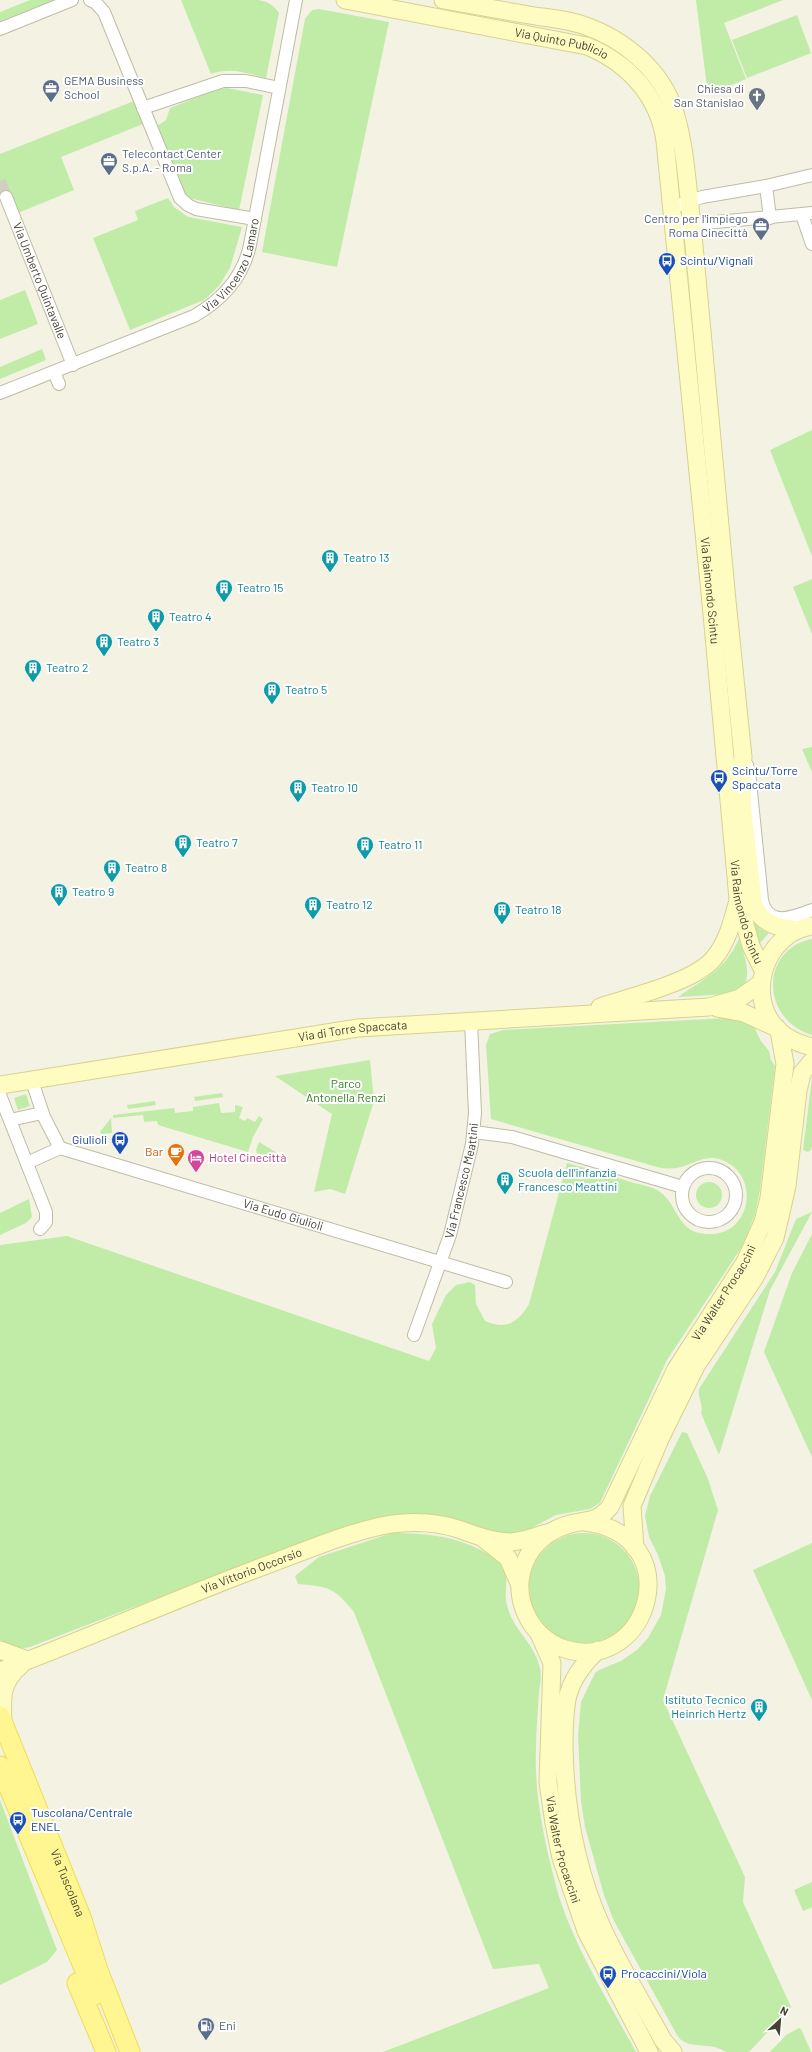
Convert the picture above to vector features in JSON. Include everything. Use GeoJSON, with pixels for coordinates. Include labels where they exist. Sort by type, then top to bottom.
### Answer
{"type":"FeatureCollection","features":[{"type":"Feature","properties":{"kind":"main road","name":"Via Tuscolana"},"geometry":{"type":"LineString","coordinates":[[2,1720],[81,1917],[98,1970],[130,2052]]}},
{"type":"Feature","properties":{"kind":"main road","name":"Via Tuscolana"},"geometry":{"type":"LineString","coordinates":[[0,1766],[118,2052]]}},
{"type":"Feature","properties":{"kind":"main road"},"geometry":{"type":"LineString","coordinates":[[55,1902],[75,1977],[106,2052]]}},
{"type":"Feature","properties":{"kind":"main road"},"geometry":{"type":"LineString","coordinates":[[81,1917],[141,2052]]}},
{"type":"Feature","properties":{"kind":"street"},"geometry":{"type":"LineString","coordinates":[[0,29],[72,0]]}},
{"type":"Feature","properties":{"kind":"street"},"geometry":{"type":"LineString","coordinates":[[90,0],[96,3],[104,12],[176,190],[183,201],[196,209],[255,219]]}},
{"type":"Feature","properties":{"kind":"street","name":"Via Vincenzo Lamaro"},"geometry":{"type":"LineString","coordinates":[[0,393],[180,322],[207,309],[217,301],[234,282],[245,262],[255,219],[296,0]]}},
{"type":"Feature","properties":{"kind":"street","name":"Via Quinto Publicio"},"geometry":{"type":"LineString","coordinates":[[345,0],[574,42],[594,49],[612,59],[638,81],[658,112],[665,141],[671,208]]}},
{"type":"Feature","properties":{"kind":"street","name":"Via Quinto Publicio"},"geometry":{"type":"LineString","coordinates":[[443,0],[581,25],[611,37],[632,50],[655,76],[675,112],[682,143],[690,203]]}},
{"type":"Feature","properties":{"kind":"street"},"geometry":{"type":"LineString","coordinates":[[143,108],[223,81],[246,81],[279,88]]}},
{"type":"Feature","properties":{"kind":"street"},"geometry":{"type":"LineString","coordinates":[[671,208],[710,196],[766,186],[812,174]]}},
{"type":"Feature","properties":{"kind":"street"},"geometry":{"type":"LineString","coordinates":[[766,186],[770,218]]}},
{"type":"Feature","properties":{"kind":"street","name":"Via Umberto Quintavalle"},"geometry":{"type":"LineString","coordinates":[[6,197],[73,364]]}},
{"type":"Feature","properties":{"kind":"street","name":"Via Raimondo Scintu"},"geometry":{"type":"LineString","coordinates":[[690,203],[743,757],[741,772],[743,811],[754,904],[760,915],[768,922],[781,927],[805,928]]}},
{"type":"Feature","properties":{"kind":"street","name":"Via Raimondo Scintu"},"geometry":{"type":"LineString","coordinates":[[671,208],[712,603],[738,899],[751,946],[762,976]]}},
{"type":"Feature","properties":{"kind":"street"},"geometry":{"type":"LineString","coordinates":[[673,226],[807,214],[812,244]]}},
{"type":"Feature","properties":{"kind":"street"},"geometry":{"type":"LineString","coordinates":[[54,372],[59,384]]}},
{"type":"Feature","properties":{"kind":"street","name":"Via Raimondo Scintu"},"geometry":{"type":"LineString","coordinates":[[743,757],[749,772],[762,900],[765,908],[770,914],[779,918],[790,918],[812,910]]}},
{"type":"Feature","properties":{"kind":"street"},"geometry":{"type":"LineString","coordinates":[[576,1015],[664,985],[701,969],[714,958],[725,942],[738,899]]}},
{"type":"Feature","properties":{"kind":"street"},"geometry":{"type":"LineString","coordinates":[[778,1029],[764,1007],[762,976],[775,947],[785,938],[805,928]]}},
{"type":"Feature","properties":{"kind":"street","name":"Via di Torre Spaccata"},"geometry":{"type":"LineString","coordinates":[[0,1085],[351,1029],[709,1007],[740,998],[762,976]]}},
{"type":"Feature","properties":{"kind":"street","name":"Via di Torre Spaccata"},"geometry":{"type":"LineString","coordinates":[[709,1007],[744,1013],[778,1029],[790,1039],[812,1047]]}},
{"type":"Feature","properties":{"kind":"street","name":"Via Francesco Meattini"},"geometry":{"type":"LineString","coordinates":[[414,1335],[453,1225],[474,1132],[471,1021]]}},
{"type":"Feature","properties":{"kind":"street","name":"Via Walter Procaccini"},"geometry":{"type":"LineString","coordinates":[[585,1522],[610,1529],[628,1540],[635,1548],[645,1565],[649,1588],[645,1610],[634,1628],[626,1636],[618,1642],[598,1650],[578,1652],[559,1647],[533,1628],[524,1610],[519,1583],[523,1565],[532,1550],[552,1531],[570,1524],[598,1518],[613,1504],[676,1369],[745,1262],[757,1239],[766,1215],[769,1198],[785,1060],[778,1029]]}},
{"type":"Feature","properties":{"kind":"street","name":"Via Walter Procaccini"},"geometry":{"type":"LineString","coordinates":[[635,1548],[632,1506],[660,1439],[696,1366],[755,1277],[775,1238],[787,1186],[798,1091],[802,1073],[812,1061]]}},
{"type":"Feature","properties":{"kind":"street"},"geometry":{"type":"LineString","coordinates":[[27,1163],[60,1148],[42,1113],[32,1080]]}},
{"type":"Feature","properties":{"kind":"street"},"geometry":{"type":"LineString","coordinates":[[0,1095],[46,1215],[46,1222],[40,1229]]}},
{"type":"Feature","properties":{"kind":"street"},"geometry":{"type":"LineString","coordinates":[[10,1120],[42,1113]]}},
{"type":"Feature","properties":{"kind":"street"},"geometry":{"type":"LineString","coordinates":[[474,1132],[512,1137],[682,1187]]}},
{"type":"Feature","properties":{"kind":"street","name":"Via Eudo Giulioli"},"geometry":{"type":"LineString","coordinates":[[60,1148],[506,1282]]}},
{"type":"Feature","properties":{"kind":"street"},"geometry":{"type":"LineString","coordinates":[[701,1169],[718,1170],[732,1181],[736,1198],[728,1214],[712,1222],[703,1221],[694,1218],[683,1204],[682,1187],[690,1176],[701,1169]]}},
{"type":"Feature","properties":{"kind":"street","name":"Via Vittorio Occorsio"},"geometry":{"type":"LineString","coordinates":[[0,1671],[268,1564],[380,1526],[424,1522],[458,1529],[484,1538],[510,1542],[533,1538],[552,1531]]}},
{"type":"Feature","properties":{"kind":"street","name":"Via Vittorio Occorsio"},"geometry":{"type":"LineString","coordinates":[[484,1538],[508,1558],[519,1583]]}},
{"type":"Feature","properties":{"kind":"street","name":"Via Walter Procaccini"},"geometry":{"type":"LineString","coordinates":[[538,1633],[548,1651],[552,1663],[548,1732],[548,1782],[561,1858],[586,1931],[650,2052]]}},
{"type":"Feature","properties":{"kind":"street"},"geometry":{"type":"LineString","coordinates":[[0,1650],[27,1660]]}},
{"type":"Feature","properties":{"kind":"street","name":"Via Walter Procaccini"},"geometry":{"type":"LineString","coordinates":[[598,1650],[578,1672],[566,1702],[564,1733],[565,1772],[572,1830],[581,1869],[601,1926],[663,2040],[672,2052]]}},
{"type":"Feature","properties":{"kind":"street","name":"Via Vittorio Occorsio"},"geometry":{"type":"LineString","coordinates":[[2,1720],[1,1695],[3,1686],[10,1673],[27,1660]]}},
{"type":"Feature","properties":{"kind":"green space"},"geometry":{"type":"Polygon","coordinates":[[[30,0],[60,0],[0,23],[0,12],[30,0]]]}},
{"type":"Feature","properties":{"kind":"green space"},"geometry":{"type":"Polygon","coordinates":[[[181,0],[258,0],[275,7],[279,13],[266,78],[232,71],[211,74],[181,0]]]}},
{"type":"Feature","properties":{"kind":"green space"},"geometry":{"type":"Polygon","coordinates":[[[696,0],[783,0],[724,23],[746,79],[708,95],[696,0]]]}},
{"type":"Feature","properties":{"kind":"green space"},"geometry":{"type":"Polygon","coordinates":[[[319,9],[389,22],[337,267],[262,252],[305,19],[312,10],[319,9]]]}},
{"type":"Feature","properties":{"kind":"green space"},"geometry":{"type":"Polygon","coordinates":[[[797,15],[811,53],[747,78],[732,40],[797,15]]]}},
{"type":"Feature","properties":{"kind":"green space"},"geometry":{"type":"Polygon","coordinates":[[[227,88],[263,95],[239,210],[189,198],[184,192],[157,126],[166,120],[170,108],[217,89],[227,88]]]}},
{"type":"Feature","properties":{"kind":"green space"},"geometry":{"type":"Polygon","coordinates":[[[134,101],[143,124],[61,157],[74,190],[18,213],[11,195],[0,199],[0,154],[134,101]]]}},
{"type":"Feature","properties":{"kind":"green space"},"geometry":{"type":"Polygon","coordinates":[[[168,198],[174,207],[188,217],[242,227],[230,268],[219,286],[204,300],[130,330],[93,238],[138,220],[135,211],[168,198]]]}},
{"type":"Feature","properties":{"kind":"green space"},"geometry":{"type":"Polygon","coordinates":[[[25,290],[38,324],[0,339],[0,300],[25,290]]]}},
{"type":"Feature","properties":{"kind":"green space"},"geometry":{"type":"Polygon","coordinates":[[[42,349],[46,360],[0,379],[0,367],[42,349]]]}},
{"type":"Feature","properties":{"kind":"green space"},"geometry":{"type":"Polygon","coordinates":[[[812,430],[812,556],[770,450],[812,430]]]}},
{"type":"Feature","properties":{"kind":"green space"},"geometry":{"type":"Polygon","coordinates":[[[812,579],[812,634],[793,587],[812,579]]]}},
{"type":"Feature","properties":{"kind":"green space"},"geometry":{"type":"Polygon","coordinates":[[[812,747],[812,772],[802,749],[812,747]]]}},
{"type":"Feature","properties":{"kind":"green space"},"geometry":{"type":"Polygon","coordinates":[[[748,913],[760,929],[769,933],[759,944],[748,913]]]}},
{"type":"Feature","properties":{"kind":"green space"},"geometry":{"type":"Polygon","coordinates":[[[739,939],[745,958],[747,971],[747,977],[742,989],[729,994],[678,997],[713,973],[727,959],[739,939]]]}},
{"type":"Feature","properties":{"kind":"green space"},"geometry":{"type":"Polygon","coordinates":[[[812,939],[812,1035],[795,1027],[783,1015],[775,1000],[773,985],[775,970],[783,956],[795,945],[812,939]]]}},
{"type":"Feature","properties":{"kind":"green space"},"geometry":{"type":"Polygon","coordinates":[[[726,1018],[734,1019],[754,1027],[761,1041],[769,1051],[771,1060],[775,1066],[760,1190],[755,1214],[743,1245],[667,1360],[600,1503],[590,1509],[556,1515],[522,1533],[503,1536],[441,1517],[400,1514],[374,1518],[307,1540],[30,1647],[14,1647],[0,1640],[0,1245],[67,1236],[429,1361],[436,1348],[432,1324],[446,1295],[456,1285],[470,1282],[475,1285],[476,1304],[485,1321],[492,1324],[505,1325],[511,1323],[525,1311],[529,1304],[567,1163],[648,1186],[657,1190],[671,1204],[684,1224],[697,1232],[707,1234],[722,1232],[734,1226],[742,1216],[746,1204],[746,1191],[743,1178],[735,1168],[716,1158],[701,1160],[678,1168],[660,1168],[491,1119],[486,1045],[490,1034],[503,1030],[726,1018]]]}},
{"type":"Feature","properties":{"kind":"green space","name":"Parco Antonella Renzi"},"geometry":{"type":"Polygon","coordinates":[[[370,1060],[374,1101],[345,1194],[330,1189],[314,1192],[332,1114],[275,1076],[370,1060]]]}},
{"type":"Feature","properties":{"kind":"green space"},"geometry":{"type":"Polygon","coordinates":[[[812,1078],[812,1146],[811,1150],[808,1152],[803,1150],[812,1078]]]}},
{"type":"Feature","properties":{"kind":"green space"},"geometry":{"type":"Polygon","coordinates":[[[222,1093],[223,1097],[195,1101],[194,1097],[222,1093]]]}},
{"type":"Feature","properties":{"kind":"green space"},"geometry":{"type":"Polygon","coordinates":[[[26,1094],[30,1106],[18,1110],[14,1098],[26,1094]]]}},
{"type":"Feature","properties":{"kind":"green space"},"geometry":{"type":"Polygon","coordinates":[[[155,1101],[156,1105],[128,1109],[127,1105],[155,1101]]]}},
{"type":"Feature","properties":{"kind":"green space"},"geometry":{"type":"Polygon","coordinates":[[[219,1103],[221,1113],[235,1112],[235,1105],[243,1107],[239,1118],[245,1121],[247,1118],[255,1122],[259,1116],[263,1119],[253,1137],[248,1152],[158,1125],[157,1121],[144,1122],[143,1115],[113,1118],[113,1115],[174,1108],[175,1113],[193,1111],[193,1107],[219,1103]]]}},
{"type":"Feature","properties":{"kind":"green space"},"geometry":{"type":"Polygon","coordinates":[[[111,1118],[112,1133],[102,1134],[100,1132],[111,1118]]]}},
{"type":"Feature","properties":{"kind":"green space"},"geometry":{"type":"Polygon","coordinates":[[[259,1142],[282,1156],[280,1160],[257,1153],[256,1150],[259,1142]]]}},
{"type":"Feature","properties":{"kind":"green space"},"geometry":{"type":"Polygon","coordinates":[[[709,1182],[718,1186],[722,1195],[718,1204],[709,1208],[700,1204],[696,1195],[700,1186],[709,1182]]]}},
{"type":"Feature","properties":{"kind":"green space"},"geometry":{"type":"Polygon","coordinates":[[[29,1199],[32,1217],[26,1223],[0,1235],[0,1213],[29,1199]]]}},
{"type":"Feature","properties":{"kind":"green space"},"geometry":{"type":"Polygon","coordinates":[[[812,1212],[770,1290],[719,1455],[701,1413],[702,1407],[699,1389],[775,1272],[796,1219],[812,1212]]]}},
{"type":"Feature","properties":{"kind":"green space"},"geometry":{"type":"Polygon","coordinates":[[[812,1234],[812,1457],[764,1352],[792,1273],[812,1234]]]}},
{"type":"Feature","properties":{"kind":"green space"},"geometry":{"type":"Polygon","coordinates":[[[682,1432],[687,1433],[708,1479],[718,1510],[663,1700],[745,1877],[743,1902],[791,2007],[749,2052],[727,2052],[715,2047],[689,2044],[681,2040],[677,2035],[614,1921],[604,1895],[585,1827],[581,1801],[578,1735],[581,1702],[595,1673],[621,1661],[637,1650],[648,1638],[661,1615],[666,1589],[665,1576],[658,1555],[649,1537],[645,1516],[650,1496],[682,1432]]]}},
{"type":"Feature","properties":{"kind":"green space"},"geometry":{"type":"Polygon","coordinates":[[[392,1533],[429,1535],[453,1539],[495,1557],[504,1566],[506,1572],[506,1600],[510,1614],[534,1652],[541,1672],[536,1735],[538,1800],[555,1882],[561,1904],[579,1947],[636,2052],[383,2052],[549,1988],[539,1964],[493,1969],[354,1612],[336,1593],[317,1586],[298,1584],[295,1576],[319,1557],[392,1533]]]}},
{"type":"Feature","properties":{"kind":"green space"},"geometry":{"type":"Polygon","coordinates":[[[584,1533],[605,1537],[623,1549],[635,1567],[639,1588],[635,1609],[623,1627],[605,1639],[584,1643],[563,1639],[545,1627],[533,1609],[529,1588],[533,1567],[545,1549],[563,1537],[584,1533]]]}},
{"type":"Feature","properties":{"kind":"green space"},"geometry":{"type":"Polygon","coordinates":[[[812,1543],[812,1700],[753,1570],[812,1543]]]}},
{"type":"Feature","properties":{"kind":"green space"},"geometry":{"type":"Polygon","coordinates":[[[0,1800],[57,1950],[47,1962],[0,1985],[0,1800]]]}},
{"type":"Feature","properties":{"kind":"green space"},"geometry":{"type":"Polygon","coordinates":[[[812,1882],[812,1907],[803,1911],[794,1890],[812,1882]]]}},
{"type":"Feature","properties":{"kind":"green space"},"geometry":{"type":"Polygon","coordinates":[[[799,2028],[801,2029],[811,2052],[770,2052],[786,2035],[799,2028]]]}},
{"type":"Feature","properties":{"kind":"tunnel"},"geometry":{"type":"LineString","coordinates":[[0,181],[6,197]]}},
{"type":"Feature","properties":{"kind":"place","name":"GEMA Business School"},"geometry":{"type":"Point","coordinates":[51,103]}},
{"type":"Feature","properties":{"kind":"place","name":"Chiesa di San Stanislao"},"geometry":{"type":"Point","coordinates":[757,111]}},
{"type":"Feature","properties":{"kind":"place","name":"Telecontact Center S.p.A. - Roma"},"geometry":{"type":"Point","coordinates":[109,176]}},
{"type":"Feature","properties":{"kind":"place","name":"Centro per l'impiego Roma Cinecittà"},"geometry":{"type":"Point","coordinates":[761,241]}},
{"type":"Feature","properties":{"kind":"place","name":"Scintu/Vignali"},"geometry":{"type":"Point","coordinates":[667,276]}},
{"type":"Feature","properties":{"kind":"place","name":"Teatro 13"},"geometry":{"type":"Point","coordinates":[330,573]}},
{"type":"Feature","properties":{"kind":"place","name":"Teatro 15"},"geometry":{"type":"Point","coordinates":[224,603]}},
{"type":"Feature","properties":{"kind":"place","name":"Teatro 4"},"geometry":{"type":"Point","coordinates":[156,632]}},
{"type":"Feature","properties":{"kind":"place","name":"Teatro 3"},"geometry":{"type":"Point","coordinates":[104,657]}},
{"type":"Feature","properties":{"kind":"place","name":"Teatro 2"},"geometry":{"type":"Point","coordinates":[33,683]}},
{"type":"Feature","properties":{"kind":"place","name":"Teatro 5"},"geometry":{"type":"Point","coordinates":[272,705]}},
{"type":"Feature","properties":{"kind":"place","name":"Scintu/Torre Spaccata"},"geometry":{"type":"Point","coordinates":[719,793]}},
{"type":"Feature","properties":{"kind":"place","name":"Teatro 10"},"geometry":{"type":"Point","coordinates":[298,803]}},
{"type":"Feature","properties":{"kind":"place","name":"Teatro 7"},"geometry":{"type":"Point","coordinates":[183,858]}},
{"type":"Feature","properties":{"kind":"place","name":"Teatro 11"},"geometry":{"type":"Point","coordinates":[365,860]}},
{"type":"Feature","properties":{"kind":"place","name":"Teatro 8"},"geometry":{"type":"Point","coordinates":[112,883]}},
{"type":"Feature","properties":{"kind":"place","name":"Teatro 9"},"geometry":{"type":"Point","coordinates":[59,907]}},
{"type":"Feature","properties":{"kind":"place","name":"Teatro 12"},"geometry":{"type":"Point","coordinates":[313,920]}},
{"type":"Feature","properties":{"kind":"place","name":"Teatro 18"},"geometry":{"type":"Point","coordinates":[502,925]}},
{"type":"Feature","properties":{"kind":"place","name":"Giulioli"},"geometry":{"type":"Point","coordinates":[120,1155]}},
{"type":"Feature","properties":{"kind":"place","name":"Bar"},"geometry":{"type":"Point","coordinates":[176,1167]}},
{"type":"Feature","properties":{"kind":"place","name":"Hotel Cinecittà"},"geometry":{"type":"Point","coordinates":[196,1173]}},
{"type":"Feature","properties":{"kind":"place","name":"Scuola dell'infanzia Francesco Meattini"},"geometry":{"type":"Point","coordinates":[505,1195]}},
{"type":"Feature","properties":{"kind":"place","name":"Istituto Tecnico Heinrich Hertz"},"geometry":{"type":"Point","coordinates":[759,1722]}},
{"type":"Feature","properties":{"kind":"place","name":"Tuscolana/Centrale ENEL"},"geometry":{"type":"Point","coordinates":[18,1835]}},
{"type":"Feature","properties":{"kind":"place","name":"Procaccini/Viola"},"geometry":{"type":"Point","coordinates":[608,1989]}},
{"type":"Feature","properties":{"kind":"place","name":"Eni"},"geometry":{"type":"Point","coordinates":[206,2041]}}]}
